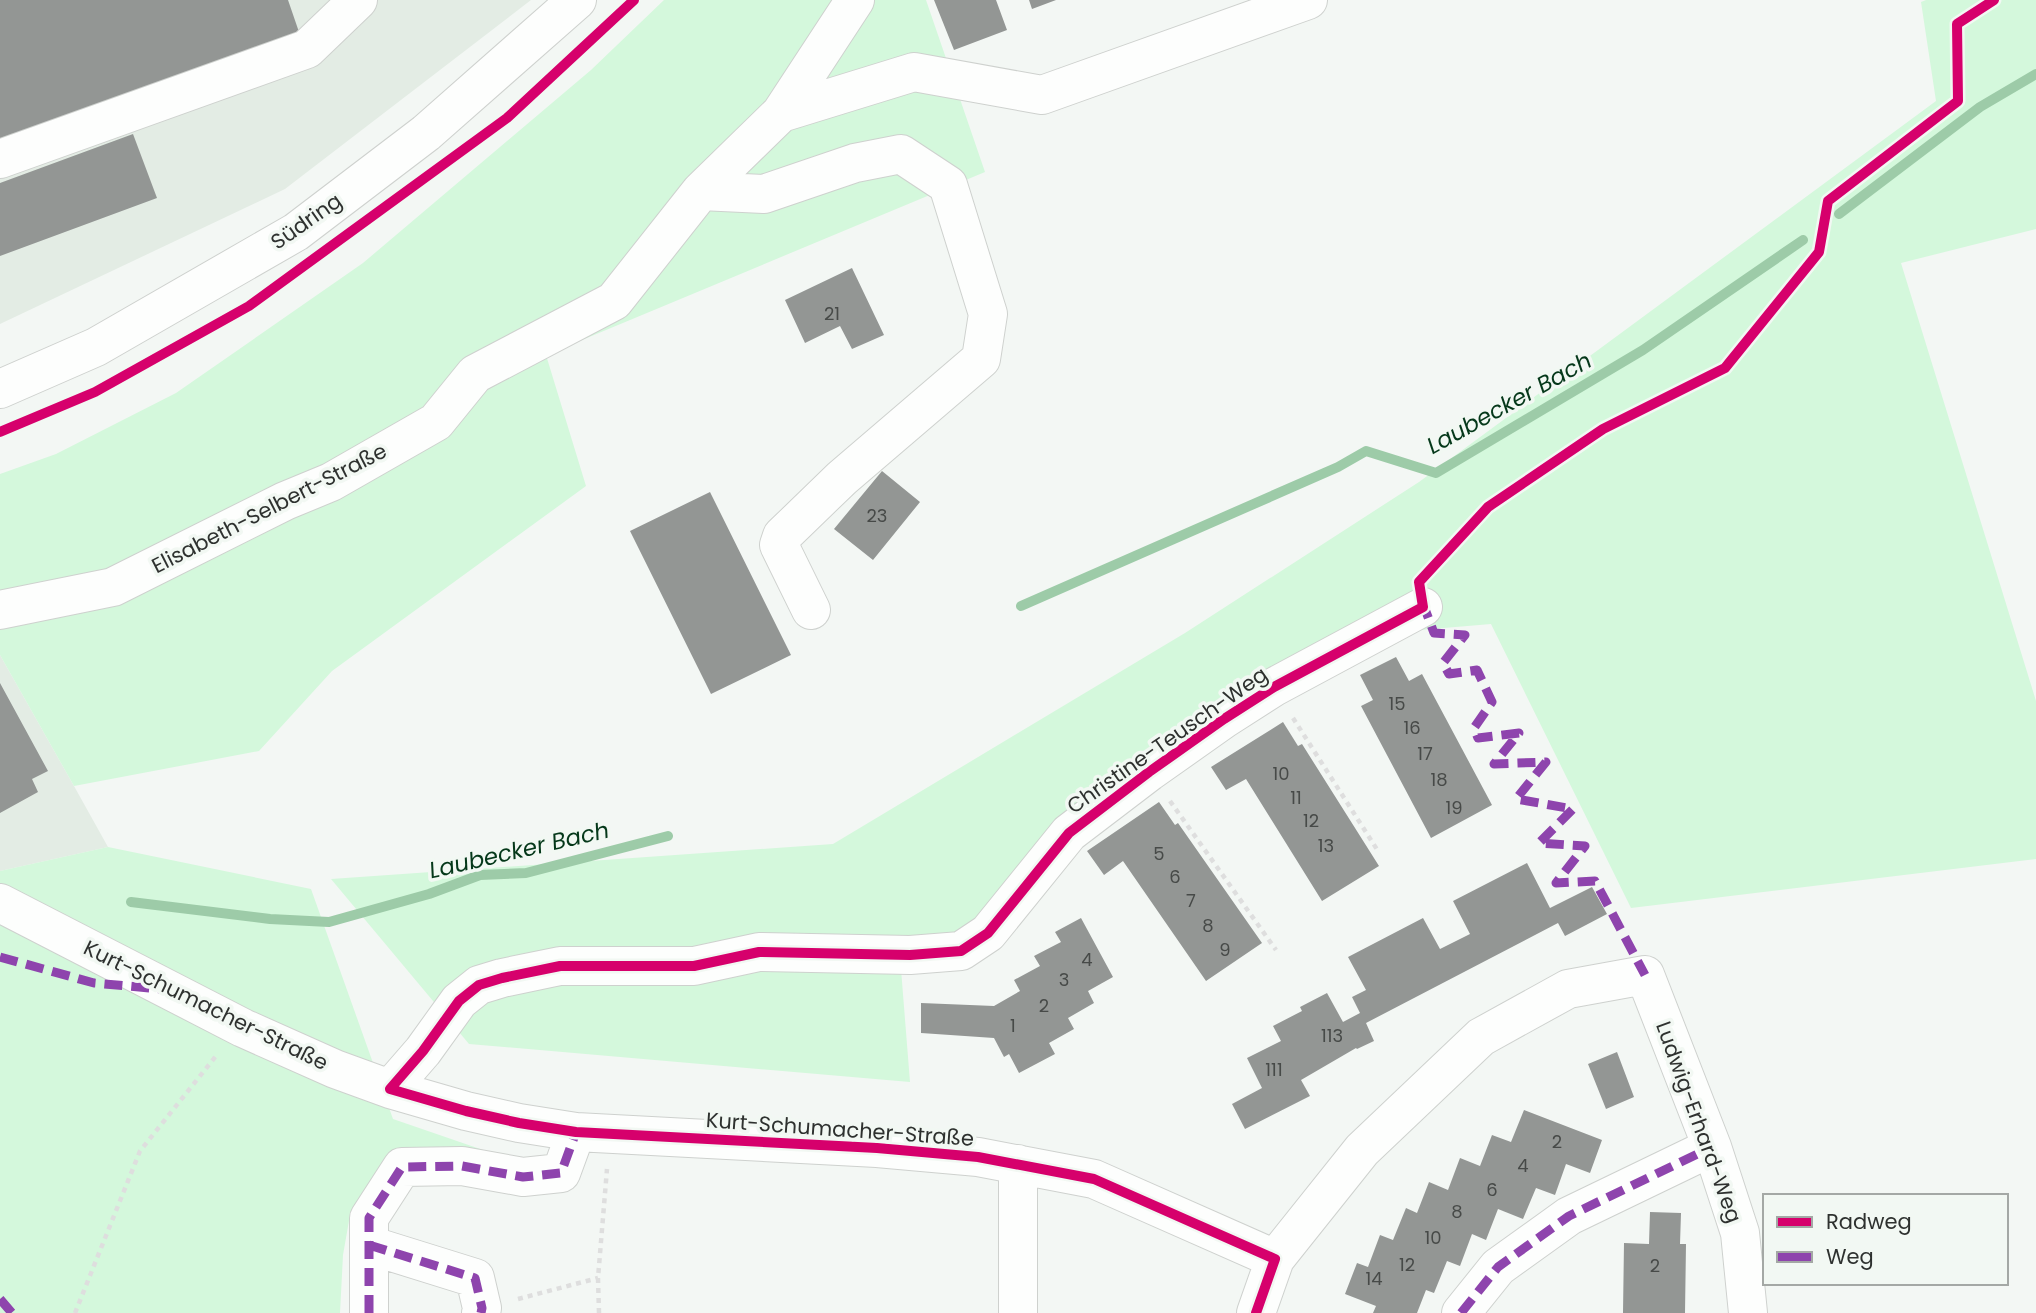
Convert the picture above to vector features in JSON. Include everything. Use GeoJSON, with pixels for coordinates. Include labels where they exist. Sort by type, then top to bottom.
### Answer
{"type":"FeatureCollection","features":[{"type":"Feature","properties":{"kind":"street"},"geometry":{"type":"LineString","coordinates":[[0,159],[307,49],[358,0]]}},
{"type":"Feature","properties":{"kind":"street","name":"Südring"},"geometry":{"type":"LineString","coordinates":[[0,389],[96,346],[296,232],[426,133],[577,0]]}},
{"type":"Feature","properties":{"kind":"street","name":"Elisabeth-Selbert-Straße"},"geometry":{"type":"LineString","coordinates":[[0,610],[113,587],[285,501],[331,482],[436,422],[475,374],[614,302],[701,191],[781,113],[855,0]]}},
{"type":"Feature","properties":{"kind":"street"},"geometry":{"type":"LineString","coordinates":[[781,113],[914,72],[1042,95],[1308,0]]}},
{"type":"Feature","properties":{"kind":"street"},"geometry":{"type":"LineString","coordinates":[[701,191],[764,194],[855,163],[901,155],[948,185],[988,314],[981,359],[842,478],[782,536],[779,545],[811,610]]}},
{"type":"Feature","properties":{"kind":"street","name":"Christine-Teusch-Weg"},"geometry":{"type":"LineString","coordinates":[[390,1088],[424,1051],[459,1001],[479,985],[502,978],[560,967],[694,967],[759,952],[910,955],[961,951],[988,933],[1069,832],[1149,772],[1274,687],[1423,607]]}},
{"type":"Feature","properties":{"kind":"street","name":"Kurt-Schumacher-Straße"},"geometry":{"type":"LineString","coordinates":[[0,903],[243,1028],[335,1069],[466,1111],[519,1123],[593,1133],[877,1148],[978,1157],[1018,1164],[1094,1179],[1275,1259]]}},
{"type":"Feature","properties":{"kind":"street","name":"Ludwig-Erhard-Weg"},"geometry":{"type":"LineString","coordinates":[[1275,1259],[1362,1150],[1481,1037],[1568,989],[1645,975],[1712,1147],[1740,1233],[1748,1313]]}},
{"type":"Feature","properties":{"kind":"street"},"geometry":{"type":"LineString","coordinates":[[369,1313],[369,1218],[402,1167],[463,1166],[523,1177],[561,1173],[593,1133]]}},
{"type":"Feature","properties":{"kind":"street"},"geometry":{"type":"LineString","coordinates":[[1461,1313],[1498,1267],[1569,1216],[1712,1147]]}},
{"type":"Feature","properties":{"kind":"street"},"geometry":{"type":"LineString","coordinates":[[1018,1164],[1018,1313]]}},
{"type":"Feature","properties":{"kind":"street"},"geometry":{"type":"LineString","coordinates":[[369,1245],[475,1278],[481,1311]]}},
{"type":"Feature","properties":{"kind":"street"},"geometry":{"type":"LineString","coordinates":[[1256,1313],[1275,1259]]}},
{"type":"Feature","properties":{"kind":"path"},"geometry":{"type":"LineString","coordinates":[[1274,687],[1378,852]]}},
{"type":"Feature","properties":{"kind":"path"},"geometry":{"type":"LineString","coordinates":[[1149,772],[1276,950]]}},
{"type":"Feature","properties":{"kind":"path"},"geometry":{"type":"LineString","coordinates":[[75,1313],[140,1151],[203,1070],[243,1028]]}},
{"type":"Feature","properties":{"kind":"path"},"geometry":{"type":"LineString","coordinates":[[593,1133],[599,1313]]}},
{"type":"Feature","properties":{"kind":"path"},"geometry":{"type":"LineString","coordinates":[[481,1311],[598,1278]]}},
{"type":"Feature","properties":{"kind":"shaded area"},"geometry":{"type":"Polygon","coordinates":[[[0,0],[531,0],[285,189],[0,324],[0,0]]]}},
{"type":"Feature","properties":{"kind":"shaded area"},"geometry":{"type":"Polygon","coordinates":[[[0,655],[74,786],[108,847],[0,871],[0,655]]]}},
{"type":"Feature","properties":{"kind":"green space"},"geometry":{"type":"Polygon","coordinates":[[[664,0],[926,0],[985,172],[546,355],[586,486],[332,671],[259,751],[74,786],[0,655],[0,474],[56,454],[176,393],[363,263],[591,70],[664,0]]]}},
{"type":"Feature","properties":{"kind":"green space"},"geometry":{"type":"Polygon","coordinates":[[[2036,0],[2036,229],[1901,263],[2036,701],[2036,859],[1631,908],[1491,624],[1385,633],[1056,837],[973,936],[901,969],[910,1082],[469,1044],[331,879],[833,844],[1185,633],[1419,482],[1936,101],[1921,2],[2036,0]]]}},
{"type":"Feature","properties":{"kind":"green space"},"geometry":{"type":"Polygon","coordinates":[[[108,847],[311,889],[393,1119],[535,1168],[399,1156],[350,1215],[343,1255],[340,1313],[0,1313],[0,871],[108,847]]]}},
{"type":"Feature","properties":{"kind":"building"},"geometry":{"type":"Polygon","coordinates":[[[0,0],[288,0],[299,32],[0,143],[0,0]]]}},
{"type":"Feature","properties":{"kind":"building"},"geometry":{"type":"Polygon","coordinates":[[[934,0],[996,0],[1007,30],[954,50],[934,0]]]}},
{"type":"Feature","properties":{"kind":"building"},"geometry":{"type":"Polygon","coordinates":[[[1029,0],[1056,0],[1032,9],[1029,0]]]}},
{"type":"Feature","properties":{"kind":"building"},"geometry":{"type":"Polygon","coordinates":[[[133,134],[157,198],[0,256],[0,183],[133,134]]]}},
{"type":"Feature","properties":{"kind":"building"},"geometry":{"type":"Polygon","coordinates":[[[852,268],[884,335],[852,349],[840,326],[805,343],[785,300],[852,268]]]}},
{"type":"Feature","properties":{"kind":"building"},"geometry":{"type":"Polygon","coordinates":[[[882,471],[920,502],[873,560],[834,529],[882,471]]]}},
{"type":"Feature","properties":{"kind":"building"},"geometry":{"type":"Polygon","coordinates":[[[710,492],[791,655],[711,694],[630,531],[710,492]]]}},
{"type":"Feature","properties":{"kind":"building"},"geometry":{"type":"Polygon","coordinates":[[[1396,657],[1409,681],[1422,674],[1492,805],[1431,838],[1361,706],[1373,700],[1360,675],[1396,657]]]}},
{"type":"Feature","properties":{"kind":"building"},"geometry":{"type":"Polygon","coordinates":[[[0,683],[48,771],[32,779],[38,792],[0,813],[0,683]]]}},
{"type":"Feature","properties":{"kind":"building"},"geometry":{"type":"Polygon","coordinates":[[[1283,722],[1298,746],[1302,744],[1379,866],[1322,901],[1246,779],[1226,790],[1211,767],[1283,722]]]}},
{"type":"Feature","properties":{"kind":"building"},"geometry":{"type":"Polygon","coordinates":[[[1159,802],[1175,825],[1178,823],[1262,943],[1206,981],[1123,861],[1104,875],[1087,851],[1159,802]]]}},
{"type":"Feature","properties":{"kind":"building"},"geometry":{"type":"Polygon","coordinates":[[[1527,863],[1550,908],[1592,887],[1607,914],[1565,936],[1558,923],[1366,1023],[1374,1041],[1356,1048],[1301,1080],[1310,1096],[1245,1129],[1232,1104],[1262,1088],[1247,1058],[1281,1041],[1273,1026],[1302,1011],[1300,1007],[1327,993],[1343,1022],[1360,1013],[1352,997],[1366,990],[1348,957],[1423,918],[1440,949],[1470,934],[1453,901],[1527,863]]]}},
{"type":"Feature","properties":{"kind":"building"},"geometry":{"type":"Polygon","coordinates":[[[1081,918],[1113,977],[1088,991],[1094,1003],[1068,1018],[1074,1029],[1049,1043],[1055,1054],[1019,1073],[1009,1054],[1004,1057],[994,1038],[921,1033],[921,1003],[994,1006],[1020,991],[1014,980],[1040,966],[1034,956],[1061,942],[1055,932],[1081,918]]]}},
{"type":"Feature","properties":{"kind":"building"},"geometry":{"type":"Polygon","coordinates":[[[1617,1052],[1634,1097],[1606,1109],[1588,1064],[1617,1052]]]}},
{"type":"Feature","properties":{"kind":"building"},"geometry":{"type":"Polygon","coordinates":[[[1524,1110],[1602,1140],[1590,1173],[1566,1164],[1555,1195],[1536,1188],[1523,1219],[1498,1209],[1486,1240],[1472,1234],[1460,1266],[1447,1261],[1434,1293],[1426,1290],[1417,1313],[1373,1313],[1376,1306],[1345,1294],[1357,1263],[1368,1267],[1380,1235],[1393,1240],[1406,1208],[1417,1213],[1429,1182],[1448,1190],[1460,1158],[1480,1166],[1492,1135],[1511,1142],[1524,1110]]]}},
{"type":"Feature","properties":{"kind":"building"},"geometry":{"type":"Polygon","coordinates":[[[1650,1212],[1681,1213],[1680,1244],[1686,1244],[1685,1313],[1623,1313],[1624,1243],[1649,1244],[1650,1212]]]}},
{"type":"Feature","properties":{"kind":"waterway","name":"Laubecker Bach"},"geometry":{"type":"LineString","coordinates":[[1839,214],[1980,107],[2036,74]]}},
{"type":"Feature","properties":{"kind":"waterway","name":"Laubecker Bach"},"geometry":{"type":"LineString","coordinates":[[1021,606],[1338,467],[1366,451],[1436,473],[1643,350],[1803,240]]}},
{"type":"Feature","properties":{"kind":"waterway","name":"Laubecker Bach"},"geometry":{"type":"LineString","coordinates":[[131,902],[270,919],[329,922],[429,894],[480,875],[526,873],[668,836]]}},
{"type":"Feature","properties":{"kind":"marked path"},"geometry":{"type":"LineString","coordinates":[[1422,601],[1434,633],[1465,635],[1443,663],[1449,674],[1477,670],[1492,702],[1474,728],[1478,738],[1519,733],[1494,764],[1546,762],[1516,799],[1573,809],[1539,843],[1585,846],[1556,883],[1595,881],[1645,975]]}},
{"type":"Feature","properties":{"kind":"marked path"},"geometry":{"type":"LineString","coordinates":[[0,957],[94,983],[172,990]]}},
{"type":"Feature","properties":{"kind":"marked path"},"geometry":{"type":"LineString","coordinates":[[369,1313],[369,1218],[402,1167],[462,1166],[523,1177],[561,1173],[576,1132]]}},
{"type":"Feature","properties":{"kind":"marked path"},"geometry":{"type":"LineString","coordinates":[[1461,1313],[1498,1267],[1569,1216],[1712,1147]]}},
{"type":"Feature","properties":{"kind":"marked path"},"geometry":{"type":"LineString","coordinates":[[369,1245],[475,1278],[481,1313]]}},
{"type":"Feature","properties":{"kind":"marked path"},"geometry":{"type":"LineString","coordinates":[[0,1299],[12,1313]]}},
{"type":"Feature","properties":{"kind":"cycle path"},"geometry":{"type":"LineString","coordinates":[[0,432],[95,392],[249,306],[507,118],[634,0]]}},
{"type":"Feature","properties":{"kind":"cycle path"},"geometry":{"type":"LineString","coordinates":[[1256,1313],[1275,1259],[1094,1179],[978,1157],[877,1148],[576,1132],[466,1111],[390,1089],[423,1051],[459,1001],[479,985],[502,978],[560,966],[694,966],[759,952],[910,955],[961,951],[988,933],[1069,833],[1149,772],[1274,687],[1423,607],[1419,582],[1488,507],[1603,429],[1725,368],[1819,252],[1828,201],[1958,101],[1957,24],[1994,0]]}}]}
